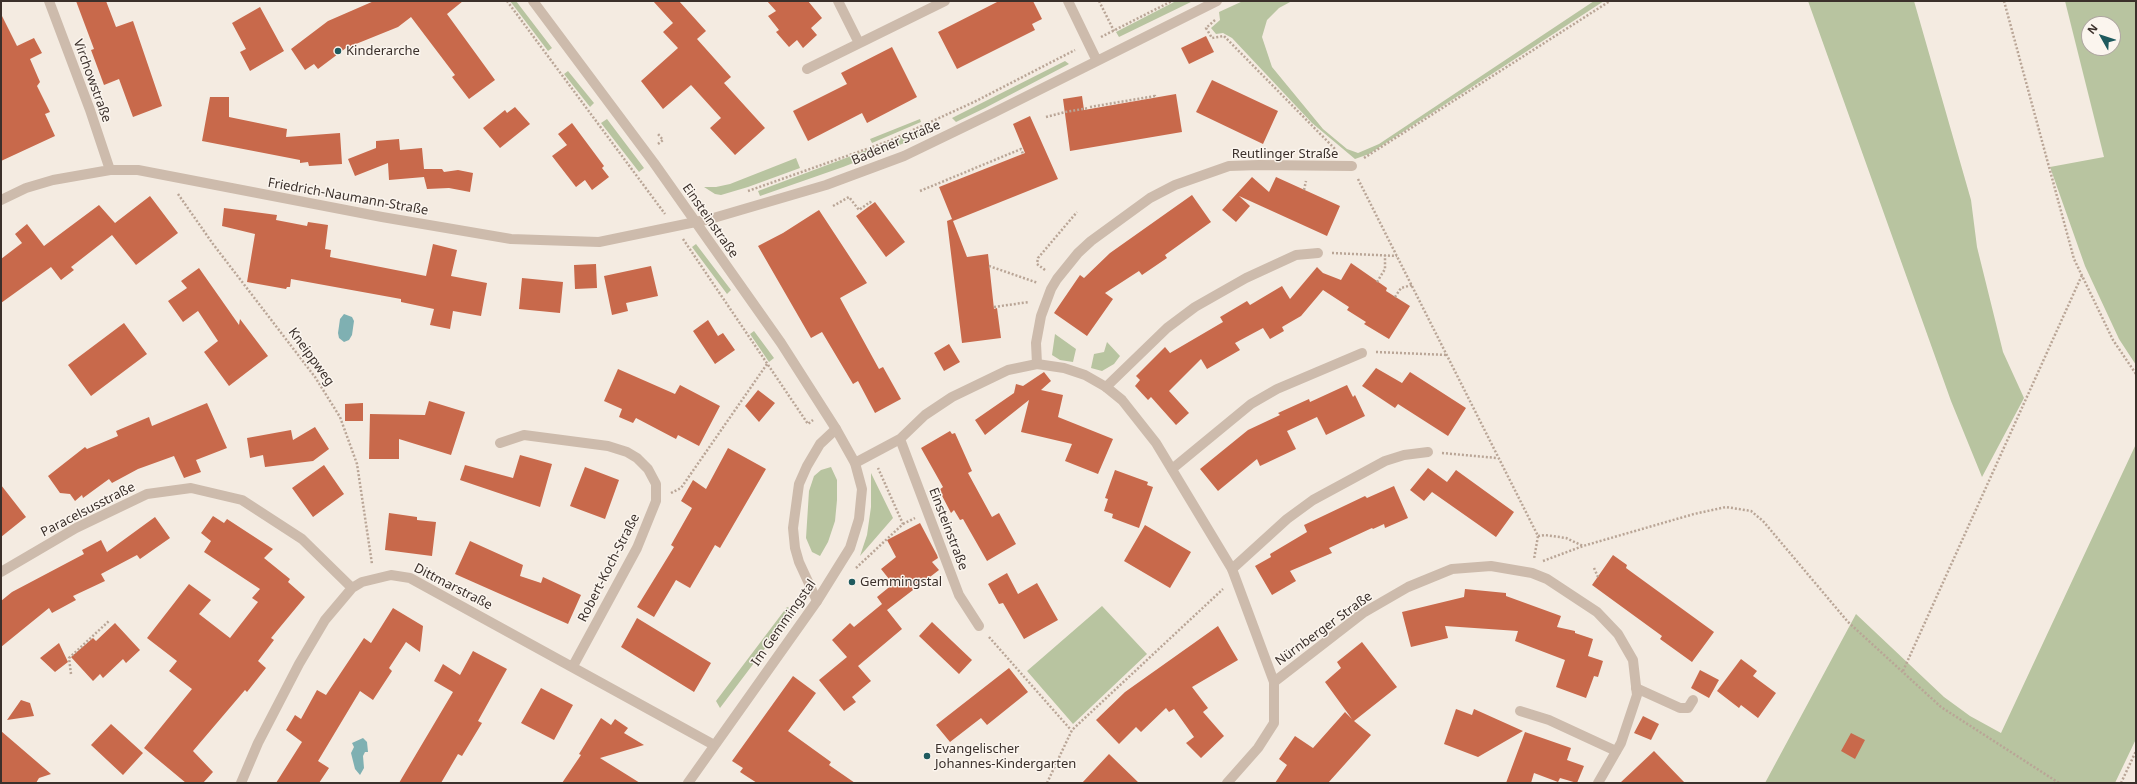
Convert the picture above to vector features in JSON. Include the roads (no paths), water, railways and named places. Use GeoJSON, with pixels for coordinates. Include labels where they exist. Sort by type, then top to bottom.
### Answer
{"type":"FeatureCollection","features":[{"type":"Feature","properties":{"kind":"street","name":"Virchowstraße"},"geometry":{"type":"LineString","coordinates":[[49,1],[90,110],[110,170]]}},
{"type":"Feature","properties":{"kind":"street","name":"Einsteinstraße"},"geometry":{"type":"LineString","coordinates":[[533,1],[654,163],[781,343],[836,429],[855,463]]}},
{"type":"Feature","properties":{"kind":"street"},"geometry":{"type":"LineString","coordinates":[[838,1],[860,43]]}},
{"type":"Feature","properties":{"kind":"street"},"geometry":{"type":"LineString","coordinates":[[807,69],[945,1]]}},
{"type":"Feature","properties":{"kind":"street"},"geometry":{"type":"LineString","coordinates":[[1068,1],[1097,61]]}},
{"type":"Feature","properties":{"kind":"street","name":"Badener Straße"},"geometry":{"type":"LineString","coordinates":[[695,223],[826,185],[904,156],[993,114],[1217,1]]}},
{"type":"Feature","properties":{"kind":"street","name":"Reutlinger Straße"},"geometry":{"type":"LineString","coordinates":[[1038,364],[1036,343],[1041,316],[1051,289],[1057,279],[1078,253],[1120,218],[1150,198],[1174,185],[1229,166],[1356,164]]}},
{"type":"Feature","properties":{"kind":"street","name":"Friedrich-Naumann-Straße"},"geometry":{"type":"LineString","coordinates":[[1,200],[26,188],[53,180],[110,170],[138,170],[511,239],[599,242],[695,223]]}},
{"type":"Feature","properties":{"kind":"street"},"geometry":{"type":"LineString","coordinates":[[1106,387],[1167,328],[1195,306],[1246,278],[1296,255],[1318,253]]}},
{"type":"Feature","properties":{"kind":"street"},"geometry":{"type":"LineString","coordinates":[[1172,469],[1221,427],[1251,404],[1278,390],[1362,353]]}},
{"type":"Feature","properties":{"kind":"street"},"geometry":{"type":"LineString","coordinates":[[855,463],[900,439],[925,415],[952,397],[1008,370],[1038,364],[1064,368],[1085,375],[1106,387],[1122,400],[1138,419],[1172,469],[1232,569],[1238,582],[1259,646],[1274,682]]}},
{"type":"Feature","properties":{"kind":"street"},"geometry":{"type":"LineString","coordinates":[[817,600],[795,548],[794,521],[799,484],[806,466],[820,444],[836,429]]}},
{"type":"Feature","properties":{"kind":"street","name":"Robert-Koch-Straße"},"geometry":{"type":"LineString","coordinates":[[500,443],[524,435],[608,446],[627,452],[648,469],[656,484],[656,501],[637,548],[573,666]]}},
{"type":"Feature","properties":{"kind":"street","name":"Einsteinstraße"},"geometry":{"type":"LineString","coordinates":[[900,439],[959,595],[979,626]]}},
{"type":"Feature","properties":{"kind":"street"},"geometry":{"type":"LineString","coordinates":[[1232,569],[1287,519],[1313,500],[1385,461],[1404,455],[1428,452]]}},
{"type":"Feature","properties":{"kind":"street","name":"Im Gemmingstal"},"geometry":{"type":"LineString","coordinates":[[688,783],[817,600],[850,548],[859,520],[862,489],[855,463]]}},
{"type":"Feature","properties":{"kind":"street","name":"Paracelsusstraße"},"geometry":{"type":"LineString","coordinates":[[1,572],[76,528],[147,494],[191,488],[242,500],[302,539],[352,588]]}},
{"type":"Feature","properties":{"kind":"street","name":"Nürnberger Straße"},"geometry":{"type":"LineString","coordinates":[[1226,783],[1258,748],[1274,723],[1274,682],[1363,614],[1408,587],[1452,569],[1491,566],[1532,573],[1547,580],[1597,612],[1618,634],[1633,660],[1637,695],[1616,751],[1598,783]]}},
{"type":"Feature","properties":{"kind":"street","name":"Dittmarstraße"},"geometry":{"type":"LineString","coordinates":[[241,783],[258,743],[299,664],[325,620],[352,588],[362,582],[391,575],[410,578],[573,666],[714,745]]}},
{"type":"Feature","properties":{"kind":"street"},"geometry":{"type":"LineString","coordinates":[[1636,688],[1680,708],[1688,708],[1693,700]]}},
{"type":"Feature","properties":{"kind":"street"},"geometry":{"type":"LineString","coordinates":[[1520,711],[1549,720],[1616,751]]}},
{"type":"Feature","properties":{"kind":"water"},"geometry":{"type":"Polygon","coordinates":[[[344,314],[352,317],[354,321],[352,335],[349,340],[344,342],[339,338],[338,333],[340,319],[344,314]]]}},
{"type":"Feature","properties":{"kind":"water"},"geometry":{"type":"Polygon","coordinates":[[[363,738],[367,742],[368,752],[365,752],[363,756],[364,768],[360,775],[355,769],[351,753],[354,747],[352,743],[363,738]]]}},
{"type":"Feature","properties":{"kind":"place","name":"Kinderarche"},"geometry":{"type":"Point","coordinates":[338,51]}},
{"type":"Feature","properties":{"kind":"place","name":"Gemmingstal"},"geometry":{"type":"Point","coordinates":[852,582]}},
{"type":"Feature","properties":{"kind":"place","name":"Evangelischer Johannes-Kindergarten"},"geometry":{"type":"Point","coordinates":[927,756]}}]}
